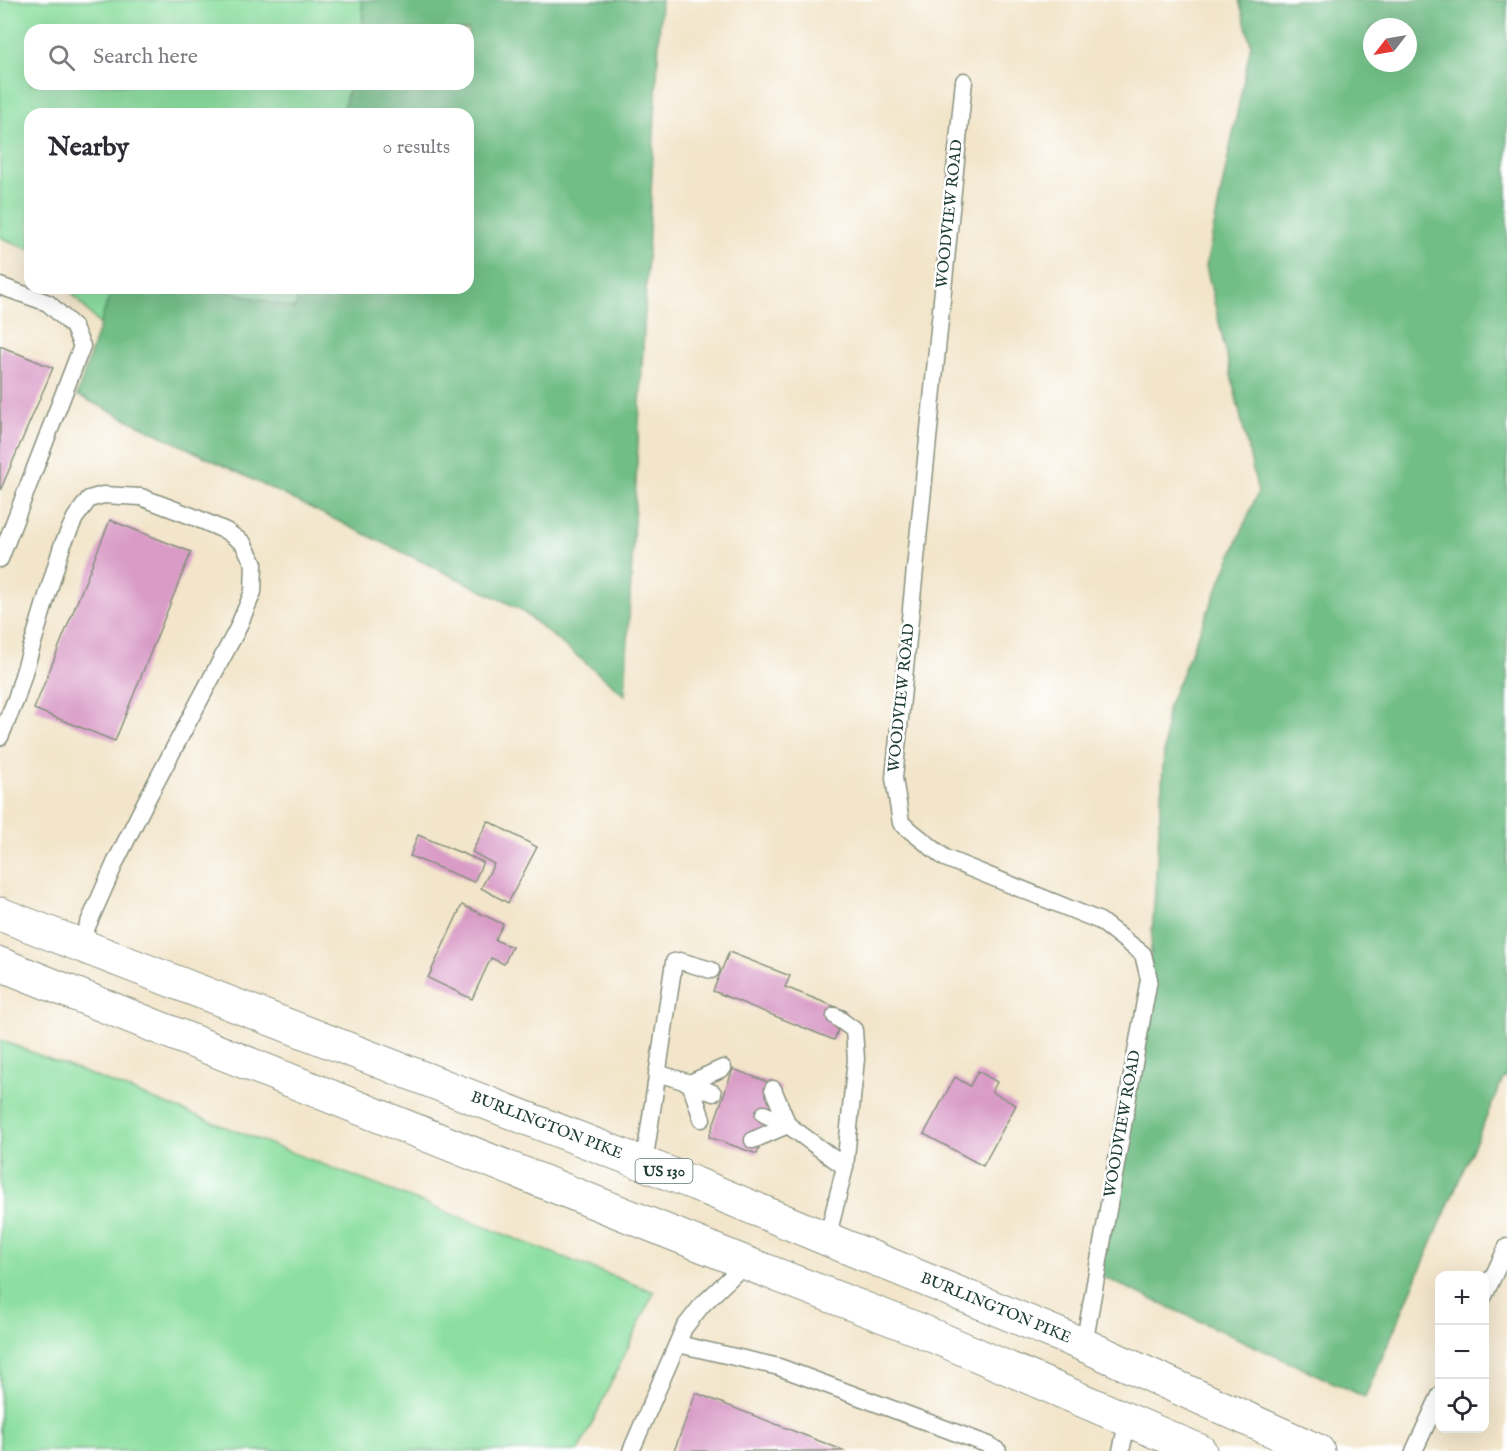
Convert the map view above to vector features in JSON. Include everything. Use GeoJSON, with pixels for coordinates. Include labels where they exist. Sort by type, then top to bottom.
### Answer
{"type":"FeatureCollection","features":[{"type":"Feature","properties":{"kind":"highway","name":"BURLINGTON PIKE"},"geometry":{"type":"LineString","coordinates":[[0,914],[696,1184],[1084,1345],[1318,1451]]}},
{"type":"Feature","properties":{"kind":"highway"},"geometry":{"type":"LineString","coordinates":[[0,964],[746,1263],[917,1329],[1200,1451]]}},
{"type":"Feature","properties":{"kind":"lane","name":"WOODVIEW ROAD"},"geometry":{"type":"LineString","coordinates":[[964,81],[894,778],[902,823],[945,858],[1100,921],[1143,954],[1149,979],[1084,1345]]}},
{"type":"Feature","properties":{"kind":"lane"},"geometry":{"type":"LineString","coordinates":[[0,286],[48,303],[73,326],[82,346],[4,539],[0,559]]}},
{"type":"Feature","properties":{"kind":"lane"},"geometry":{"type":"LineString","coordinates":[[0,737],[15,699],[62,546],[75,518],[89,499],[102,495],[141,497],[226,531],[243,543],[254,564],[253,592],[237,630],[121,851],[79,945]]}},
{"type":"Feature","properties":{"kind":"lane"},"geometry":{"type":"LineString","coordinates":[[644,1164],[674,962],[680,961],[711,970]]}},
{"type":"Feature","properties":{"kind":"lane"},"geometry":{"type":"LineString","coordinates":[[827,1239],[845,1167],[856,1059],[854,1030],[835,1016]]}},
{"type":"Feature","properties":{"kind":"lane"},"geometry":{"type":"LineString","coordinates":[[690,1083],[723,1068]]}},
{"type":"Feature","properties":{"kind":"lane"},"geometry":{"type":"LineString","coordinates":[[657,1073],[713,1093]]}},
{"type":"Feature","properties":{"kind":"lane"},"geometry":{"type":"LineString","coordinates":[[690,1083],[702,1119]]}},
{"type":"Feature","properties":{"kind":"lane"},"geometry":{"type":"LineString","coordinates":[[773,1089],[788,1125]]}},
{"type":"Feature","properties":{"kind":"lane"},"geometry":{"type":"LineString","coordinates":[[764,1114],[788,1125],[845,1167]]}},
{"type":"Feature","properties":{"kind":"lane"},"geometry":{"type":"LineString","coordinates":[[753,1140],[788,1125]]}},
{"type":"Feature","properties":{"kind":"lane"},"geometry":{"type":"LineString","coordinates":[[1489,1287],[1507,1247]]}},
{"type":"Feature","properties":{"kind":"lane"},"geometry":{"type":"LineString","coordinates":[[631,1451],[684,1328],[702,1305],[746,1263]]}},
{"type":"Feature","properties":{"kind":"lane"},"geometry":{"type":"LineString","coordinates":[[678,1344],[779,1367],[989,1445],[998,1451]]}},
{"type":"Feature","properties":{"kind":"lane"},"geometry":{"type":"LineString","coordinates":[[1414,1451],[1435,1406]]}},
{"type":"Feature","properties":{"kind":"lane"},"geometry":{"type":"LineString","coordinates":[[1121,1451],[1128,1419]]}},
{"type":"Feature","properties":{"kind":"green space"},"geometry":{"type":"Polygon","coordinates":[[[0,0],[362,0],[363,24],[24,24],[24,90],[348,90],[344,108],[24,108],[24,247],[0,237],[0,0]]]}},
{"type":"Feature","properties":{"kind":"green space"},"geometry":{"type":"Polygon","coordinates":[[[362,0],[661,0],[625,695],[518,608],[77,395],[110,294],[239,294],[295,309],[299,294],[474,294],[474,108],[344,108],[348,90],[474,90],[474,24],[363,24],[362,0]]]}},
{"type":"Feature","properties":{"kind":"green space"},"geometry":{"type":"Polygon","coordinates":[[[1239,0],[1507,0],[1507,1076],[1503,1079],[1365,1397],[1101,1276],[1149,979],[1167,709],[1258,492],[1206,266],[1251,44],[1239,0]]]}},
{"type":"Feature","properties":{"kind":"green space"},"geometry":{"type":"Polygon","coordinates":[[[73,294],[110,294],[100,325],[73,294]]]}},
{"type":"Feature","properties":{"kind":"green space"},"geometry":{"type":"Polygon","coordinates":[[[239,294],[299,294],[295,309],[239,294]]]}},
{"type":"Feature","properties":{"kind":"green space"},"geometry":{"type":"Polygon","coordinates":[[[0,1040],[654,1292],[579,1451],[0,1451],[0,1040]]]}},
{"type":"Feature","properties":{"kind":"building"},"geometry":{"type":"Polygon","coordinates":[[[0,346],[53,368],[0,491],[0,346]]]}},
{"type":"Feature","properties":{"kind":"building"},"geometry":{"type":"Polygon","coordinates":[[[110,520],[191,552],[115,741],[34,709],[110,520]]]}},
{"type":"Feature","properties":{"kind":"building"},"geometry":{"type":"Polygon","coordinates":[[[488,821],[537,847],[508,903],[481,888],[494,864],[472,852],[488,821]]]}},
{"type":"Feature","properties":{"kind":"building"},"geometry":{"type":"Polygon","coordinates":[[[418,835],[483,862],[474,882],[410,856],[418,835]]]}},
{"type":"Feature","properties":{"kind":"building"},"geometry":{"type":"Polygon","coordinates":[[[462,905],[503,924],[495,940],[512,947],[504,964],[491,958],[472,999],[428,978],[462,905]]]}},
{"type":"Feature","properties":{"kind":"building"},"geometry":{"type":"Polygon","coordinates":[[[729,952],[790,976],[785,987],[846,1011],[834,1040],[713,991],[729,952]]]}},
{"type":"Feature","properties":{"kind":"building"},"geometry":{"type":"Polygon","coordinates":[[[733,1069],[781,1087],[757,1154],[709,1137],[733,1069]]]}},
{"type":"Feature","properties":{"kind":"building"},"geometry":{"type":"Polygon","coordinates":[[[978,1071],[997,1082],[992,1092],[1016,1105],[983,1166],[924,1134],[955,1077],[970,1086],[978,1071]]]}},
{"type":"Feature","properties":{"kind":"building"},"geometry":{"type":"Polygon","coordinates":[[[696,1393],[845,1451],[674,1451],[696,1393]]]}}]}
